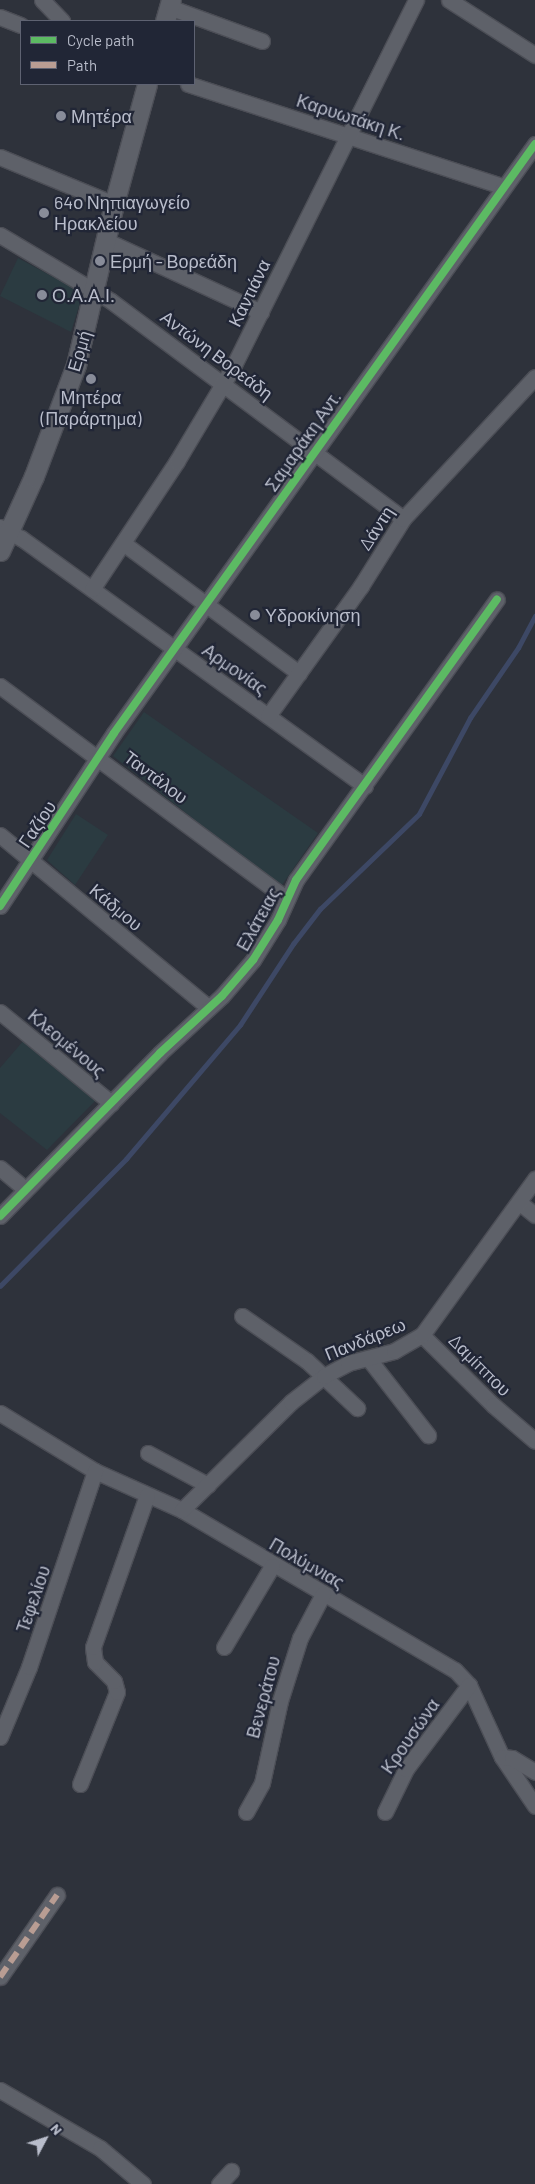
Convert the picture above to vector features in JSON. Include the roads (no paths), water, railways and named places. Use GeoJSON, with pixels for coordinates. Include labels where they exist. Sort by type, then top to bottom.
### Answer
{"type":"FeatureCollection","features":[{"type":"Feature","properties":{"kind":"street"},"geometry":{"type":"LineString","coordinates":[[42,0],[61,20]]}},
{"type":"Feature","properties":{"kind":"street","name":"Καντιάνα"},"geometry":{"type":"LineString","coordinates":[[92,590],[224,384],[416,0]]}},
{"type":"Feature","properties":{"kind":"street"},"geometry":{"type":"LineString","coordinates":[[449,0],[535,55]]}},
{"type":"Feature","properties":{"kind":"street"},"geometry":{"type":"LineString","coordinates":[[168,9],[262,41]]}},
{"type":"Feature","properties":{"kind":"street"},"geometry":{"type":"LineString","coordinates":[[0,17],[20,25]]}},
{"type":"Feature","properties":{"kind":"street","name":"Ερμή"},"geometry":{"type":"LineString","coordinates":[[0,551],[5,529],[73,374],[114,204],[147,85]]}},
{"type":"Feature","properties":{"kind":"street","name":"Καρυωτάκη Κ."},"geometry":{"type":"LineString","coordinates":[[191,85],[502,186]]}},
{"type":"Feature","properties":{"kind":"street","name":"Σαμαράκη Αντ."},"geometry":{"type":"LineString","coordinates":[[100,758],[174,649],[313,452],[502,186],[535,144]]}},
{"type":"Feature","properties":{"kind":"street"},"geometry":{"type":"LineString","coordinates":[[0,157],[114,204]]}},
{"type":"Feature","properties":{"kind":"street","name":"Αντώνη Βορεάδη"},"geometry":{"type":"LineString","coordinates":[[0,234],[94,288],[403,519]]}},
{"type":"Feature","properties":{"kind":"street"},"geometry":{"type":"LineString","coordinates":[[105,240],[261,312]]}},
{"type":"Feature","properties":{"kind":"street","name":"Δάντη"},"geometry":{"type":"LineString","coordinates":[[268,716],[361,586],[403,519],[535,377]]}},
{"type":"Feature","properties":{"kind":"street","name":"Αρμονίας"},"geometry":{"type":"LineString","coordinates":[[5,529],[365,786]]}},
{"type":"Feature","properties":{"kind":"street"},"geometry":{"type":"LineString","coordinates":[[123,542],[299,673]]}},
{"type":"Feature","properties":{"kind":"street","name":"Ελάτειας"},"geometry":{"type":"LineString","coordinates":[[0,1216],[110,1103],[208,1007],[222,996],[253,960],[296,880],[497,599]]}},
{"type":"Feature","properties":{"kind":"street","name":"Ταντάλου"},"geometry":{"type":"LineString","coordinates":[[0,686],[100,758],[287,899]]}},
{"type":"Feature","properties":{"kind":"street","name":"Γαζίου"},"geometry":{"type":"LineString","coordinates":[[0,906],[100,758]]}},
{"type":"Feature","properties":{"kind":"street","name":"Κάδμου"},"geometry":{"type":"LineString","coordinates":[[0,835],[208,1007]]}},
{"type":"Feature","properties":{"kind":"street","name":"Κλεομένους"},"geometry":{"type":"LineString","coordinates":[[0,1012],[110,1103]]}},
{"type":"Feature","properties":{"kind":"street"},"geometry":{"type":"LineString","coordinates":[[0,1168],[25,1189]]}},
{"type":"Feature","properties":{"kind":"street","name":"Πανδάρεω"},"geometry":{"type":"LineString","coordinates":[[182,1510],[290,1402],[324,1376],[348,1363],[394,1351],[422,1334],[520,1203],[535,1179]]}},
{"type":"Feature","properties":{"kind":"street"},"geometry":{"type":"LineString","coordinates":[[520,1203],[535,1215]]}},
{"type":"Feature","properties":{"kind":"street"},"geometry":{"type":"LineString","coordinates":[[242,1316],[324,1376],[357,1408]]}},
{"type":"Feature","properties":{"kind":"street","name":"Δαμίππου"},"geometry":{"type":"LineString","coordinates":[[422,1334],[493,1405],[535,1441]]}},
{"type":"Feature","properties":{"kind":"street"},"geometry":{"type":"LineString","coordinates":[[368,1358],[428,1435]]}},
{"type":"Feature","properties":{"kind":"street","name":"Πολύμνιας"},"geometry":{"type":"LineString","coordinates":[[0,1413],[95,1471],[182,1510],[272,1566],[448,1665],[469,1685],[502,1757],[535,1806]]}},
{"type":"Feature","properties":{"kind":"street"},"geometry":{"type":"LineString","coordinates":[[148,1453],[208,1486]]}},
{"type":"Feature","properties":{"kind":"street","name":"Τεφελίου"},"geometry":{"type":"LineString","coordinates":[[0,1737],[29,1667],[95,1471]]}},
{"type":"Feature","properties":{"kind":"street"},"geometry":{"type":"LineString","coordinates":[[80,1784],[117,1692],[114,1681],[95,1662],[93,1647],[147,1495]]}},
{"type":"Feature","properties":{"kind":"street"},"geometry":{"type":"LineString","coordinates":[[224,1647],[272,1566]]}},
{"type":"Feature","properties":{"kind":"street","name":"Βενεράτου"},"geometry":{"type":"LineString","coordinates":[[246,1812],[262,1783],[280,1701],[300,1638],[323,1594]]}},
{"type":"Feature","properties":{"kind":"street","name":"Κρουσώνα"},"geometry":{"type":"LineString","coordinates":[[385,1812],[406,1769],[469,1685]]}},
{"type":"Feature","properties":{"kind":"street"},"geometry":{"type":"LineString","coordinates":[[502,1757],[512,1758],[535,1772]]}},
{"type":"Feature","properties":{"kind":"street"},"geometry":{"type":"LineString","coordinates":[[0,1977],[57,1895]]}},
{"type":"Feature","properties":{"kind":"street"},"geometry":{"type":"LineString","coordinates":[[0,2090],[100,2148],[143,2184]]}},
{"type":"Feature","properties":{"kind":"street"},"geometry":{"type":"LineString","coordinates":[[219,2184],[231,2171]]}},
{"type":"Feature","properties":{"kind":"waterway"},"geometry":{"type":"LineString","coordinates":[[0,1286],[126,1159],[240,1025],[293,944],[320,909],[419,814],[470,718],[518,648],[535,616]]}},
{"type":"Feature","properties":{"kind":"place","name":"Μητέρα"},"geometry":{"type":"Point","coordinates":[61,116]}},
{"type":"Feature","properties":{"kind":"place","name":"64ο Νηπιαγωγείο Ηρακλείου"},"geometry":{"type":"Point","coordinates":[44,213]}},
{"type":"Feature","properties":{"kind":"place","name":"Ερμή - Βορεάδη"},"geometry":{"type":"Point","coordinates":[100,261]}},
{"type":"Feature","properties":{"kind":"place","name":"Ο.Α.Α.Ι."},"geometry":{"type":"Point","coordinates":[42,295]}},
{"type":"Feature","properties":{"kind":"place","name":"Μητέρα (Παράρτημα)"},"geometry":{"type":"Point","coordinates":[91,379]}},
{"type":"Feature","properties":{"kind":"place","name":"Υδροκίνηση"},"geometry":{"type":"Point","coordinates":[255,615]}}]}
